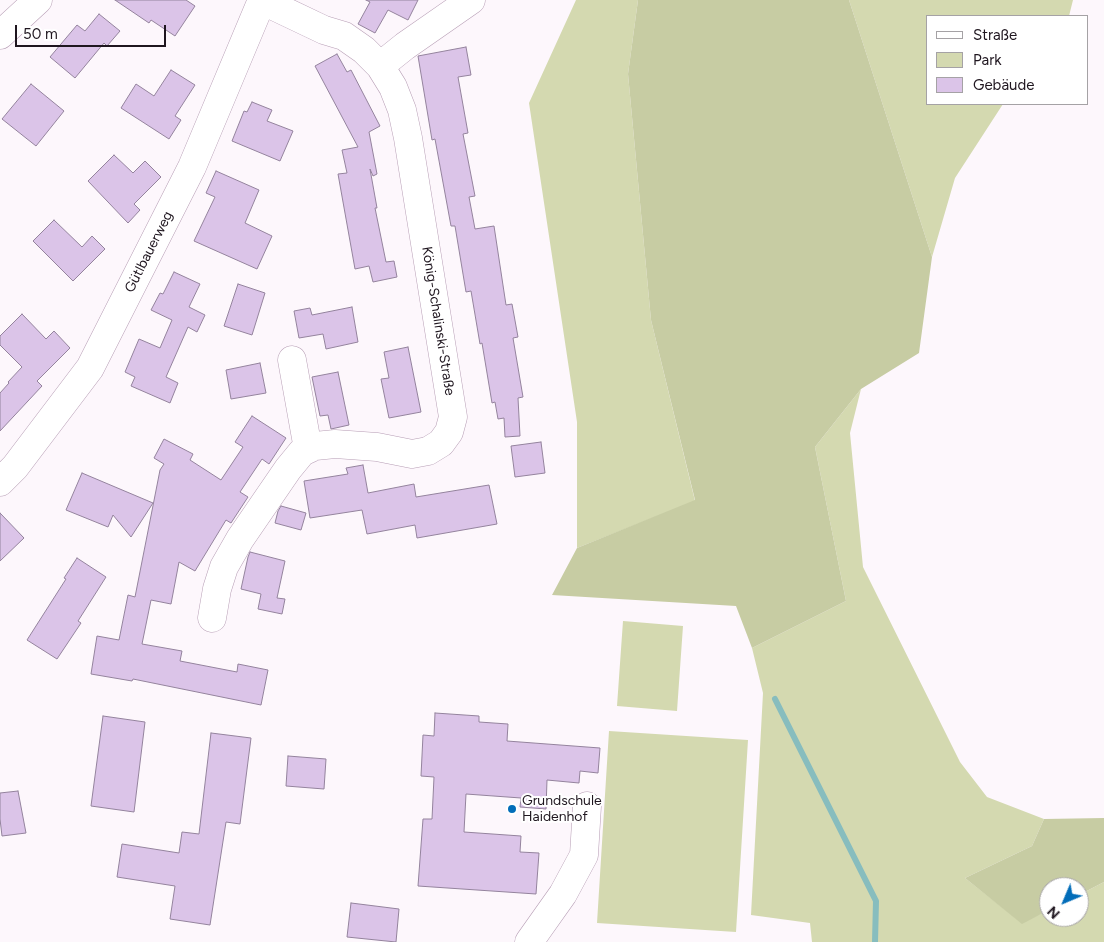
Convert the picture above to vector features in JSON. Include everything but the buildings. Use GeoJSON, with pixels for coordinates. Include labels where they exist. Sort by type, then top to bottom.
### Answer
{"type":"FeatureCollection","features":[{"type":"Feature","properties":{"kind":"street"},"geometry":{"type":"LineString","coordinates":[[0,35],[38,0]]}},
{"type":"Feature","properties":{"kind":"street","name":"König-Schalinski-Straße"},"geometry":{"type":"LineString","coordinates":[[262,0],[324,30],[344,36],[364,50],[380,66],[396,94],[402,110],[408,138],[453,417],[448,432],[441,443],[428,451],[412,454],[377,447],[334,444],[315,446],[308,449]]}},
{"type":"Feature","properties":{"kind":"street","name":"Gütlbauerweg"},"geometry":{"type":"LineString","coordinates":[[0,482],[15,467],[90,368],[192,167],[262,0]]}},
{"type":"Feature","properties":{"kind":"street"},"geometry":{"type":"LineString","coordinates":[[380,66],[405,46],[471,0]]}},
{"type":"Feature","properties":{"kind":"street"},"geometry":{"type":"LineString","coordinates":[[212,618],[217,588],[224,567],[240,539],[288,469],[302,452],[308,449],[292,360]]}},
{"type":"Feature","properties":{"kind":"street"},"geometry":{"type":"LineString","coordinates":[[529,942],[563,894],[584,856],[587,806]]}},
{"type":"Feature","properties":{"kind":"green space"},"geometry":{"type":"Polygon","coordinates":[[[576,0],[638,0],[628,74],[651,320],[695,501],[577,548],[577,422],[529,103],[576,0]]]}},
{"type":"Feature","properties":{"kind":"green space"},"geometry":{"type":"Polygon","coordinates":[[[638,0],[849,0],[932,257],[919,353],[861,389],[815,447],[846,601],[752,648],[736,606],[552,595],[577,548],[695,500],[651,320],[628,74],[638,0]]]}},
{"type":"Feature","properties":{"kind":"green space"},"geometry":{"type":"Polygon","coordinates":[[[849,0],[1073,0],[1069,15],[926,15],[926,105],[1002,105],[955,178],[932,257],[849,0]]]}},
{"type":"Feature","properties":{"kind":"green space"},"geometry":{"type":"Polygon","coordinates":[[[861,389],[850,433],[863,567],[960,762],[987,797],[1044,819],[1032,846],[965,878],[1022,923],[1039,915],[1039,927],[1089,927],[1089,890],[1104,882],[1104,942],[812,942],[810,923],[751,915],[763,693],[752,648],[846,601],[815,447],[861,389]]]}},
{"type":"Feature","properties":{"kind":"green space"},"geometry":{"type":"Polygon","coordinates":[[[623,621],[683,626],[677,711],[617,706],[623,621]]]}},
{"type":"Feature","properties":{"kind":"green space"},"geometry":{"type":"Polygon","coordinates":[[[609,731],[748,740],[736,932],[597,923],[609,731]]]}},
{"type":"Feature","properties":{"kind":"green space"},"geometry":{"type":"Polygon","coordinates":[[[1104,818],[1104,882],[1089,890],[1089,877],[1039,877],[1039,915],[1022,924],[965,878],[1032,846],[1044,819],[1104,818]]]}},
{"type":"Feature","properties":{"kind":"waterway"},"geometry":{"type":"LineString","coordinates":[[775,699],[876,901],[875,942]]}},
{"type":"Feature","properties":{"kind":"place","name":"Grundschule Haidenhof"},"geometry":{"type":"Point","coordinates":[512,809]}}]}
